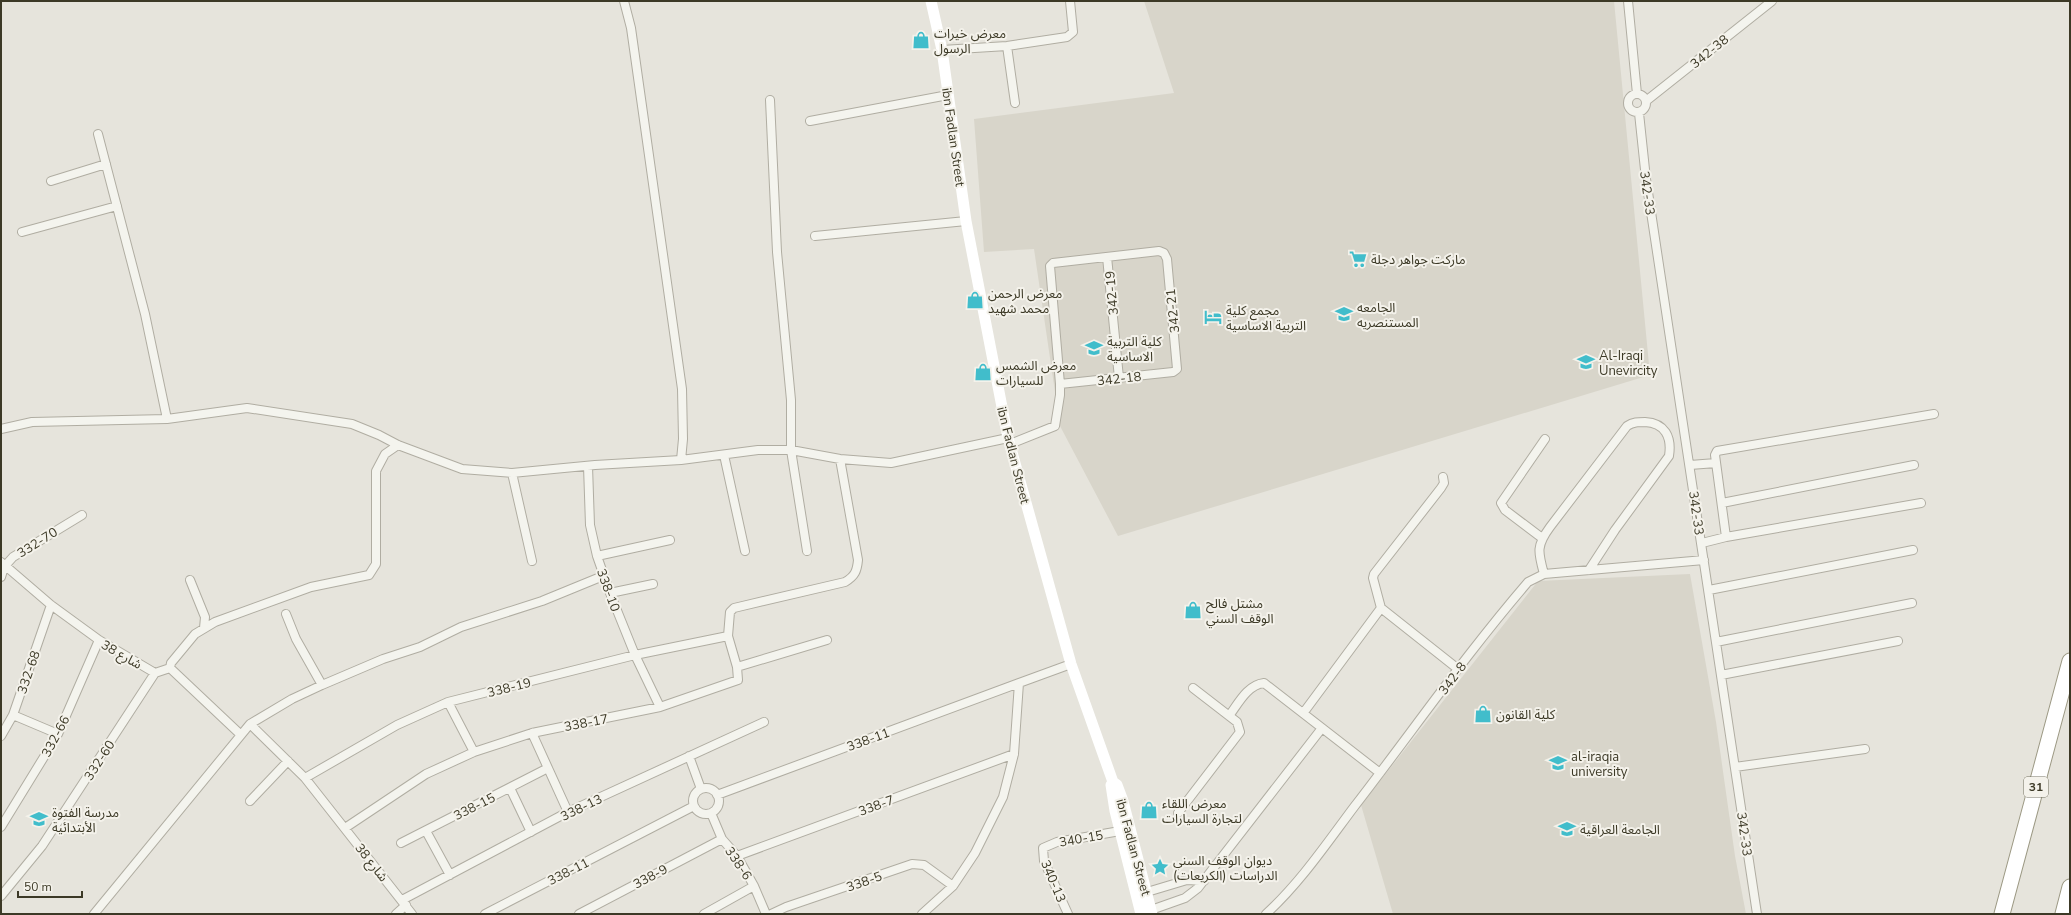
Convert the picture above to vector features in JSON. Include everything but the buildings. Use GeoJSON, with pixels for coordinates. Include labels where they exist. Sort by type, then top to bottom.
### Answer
{"type":"FeatureCollection","features":[{"type":"Feature","properties":{"kind":"highway","name":"31"},"geometry":{"type":"LineString","coordinates":[[2002,914],[2070,661]]}},
{"type":"Feature","properties":{"kind":"highway"},"geometry":{"type":"LineString","coordinates":[[2063,914],[2070,887]]}},
{"type":"Feature","properties":{"kind":"street"},"geometry":{"type":"LineString","coordinates":[[624,1],[632,28],[682,389],[684,439],[681,460]]}},
{"type":"Feature","properties":{"kind":"street","name":"ibn Fadlan Street"},"geometry":{"type":"LineString","coordinates":[[931,1],[942,50],[966,221],[1009,441],[1071,664],[1113,782],[1117,785],[1125,809],[1147,892],[1148,913]]}},
{"type":"Feature","properties":{"kind":"street"},"geometry":{"type":"LineString","coordinates":[[942,50],[1007,46],[1067,36],[1071,34],[1074,27],[1070,1]]}},
{"type":"Feature","properties":{"kind":"street"},"geometry":{"type":"LineString","coordinates":[[1628,1],[1637,94]]}},
{"type":"Feature","properties":{"kind":"street","name":"342-38"},"geometry":{"type":"LineString","coordinates":[[1646,101],[1772,1]]}},
{"type":"Feature","properties":{"kind":"street"},"geometry":{"type":"LineString","coordinates":[[1007,46],[1015,103]]}},
{"type":"Feature","properties":{"kind":"street"},"geometry":{"type":"LineString","coordinates":[[1637,94],[1643,96],[1646,101],[1646,107],[1639,113],[1630,110],[1628,104],[1630,98],[1637,94]]}},
{"type":"Feature","properties":{"kind":"street"},"geometry":{"type":"LineString","coordinates":[[810,121],[948,96]]}},
{"type":"Feature","properties":{"kind":"street"},"geometry":{"type":"LineString","coordinates":[[770,100],[777,252],[791,400],[791,450],[807,551]]}},
{"type":"Feature","properties":{"kind":"street","name":"342-33"},"geometry":{"type":"LineString","coordinates":[[1639,113],[1646,179],[1757,914]]}},
{"type":"Feature","properties":{"kind":"street"},"geometry":{"type":"LineString","coordinates":[[98,134],[145,314],[167,419]]}},
{"type":"Feature","properties":{"kind":"street"},"geometry":{"type":"LineString","coordinates":[[51,180],[106,164]]}},
{"type":"Feature","properties":{"kind":"street"},"geometry":{"type":"LineString","coordinates":[[22,232],[117,206]]}},
{"type":"Feature","properties":{"kind":"street"},"geometry":{"type":"LineString","coordinates":[[816,236],[966,221]]}},
{"type":"Feature","properties":{"kind":"street","name":"342-21"},"geometry":{"type":"LineString","coordinates":[[1107,257],[1159,251],[1164,253],[1167,259],[1177,369]]}},
{"type":"Feature","properties":{"kind":"street"},"geometry":{"type":"LineString","coordinates":[[1,429],[32,422],[167,419],[247,408],[352,424],[379,434],[398,445],[462,469],[512,473],[681,460],[758,450],[791,450],[840,459],[891,463],[1009,441],[1055,426],[1060,395],[1060,384],[1050,266],[1053,263],[1107,257]]}},
{"type":"Feature","properties":{"kind":"street","name":"342-19"},"geometry":{"type":"LineString","coordinates":[[1107,257],[1119,378]]}},
{"type":"Feature","properties":{"kind":"street","name":"342-18"},"geometry":{"type":"LineString","coordinates":[[1060,384],[1173,372],[1177,369]]}},
{"type":"Feature","properties":{"kind":"street"},"geometry":{"type":"LineString","coordinates":[[1726,537],[1716,463],[1717,452],[1934,414]]}},
{"type":"Feature","properties":{"kind":"street"},"geometry":{"type":"LineString","coordinates":[[1544,574],[1538,549],[1542,538],[1627,426],[1642,422],[1652,422],[1662,427],[1669,443],[1670,450],[1667,461],[1614,530],[1589,570]]}},
{"type":"Feature","properties":{"kind":"street"},"geometry":{"type":"LineString","coordinates":[[1542,538],[1505,510],[1501,503],[1545,439]]}},
{"type":"Feature","properties":{"kind":"street"},"geometry":{"type":"LineString","coordinates":[[241,734],[170,668],[171,663],[188,641],[204,628],[219,620],[327,582],[369,575],[376,564],[376,471],[385,454],[398,445]]}},
{"type":"Feature","properties":{"kind":"street"},"geometry":{"type":"LineString","coordinates":[[724,455],[745,552]]}},
{"type":"Feature","properties":{"kind":"street"},"geometry":{"type":"LineString","coordinates":[[827,640],[737,667],[728,636],[730,612],[734,608],[844,582],[853,576],[857,570],[858,560],[840,459]]}},
{"type":"Feature","properties":{"kind":"street"},"geometry":{"type":"LineString","coordinates":[[1690,466],[1716,463]]}},
{"type":"Feature","properties":{"kind":"street"},"geometry":{"type":"LineString","coordinates":[[1722,502],[1914,465]]}},
{"type":"Feature","properties":{"kind":"street","name":"338-10"},"geometry":{"type":"LineString","coordinates":[[588,466],[590,525],[597,556],[603,576],[634,655],[660,707]]}},
{"type":"Feature","properties":{"kind":"street"},"geometry":{"type":"LineString","coordinates":[[512,473],[532,561]]}},
{"type":"Feature","properties":{"kind":"street"},"geometry":{"type":"LineString","coordinates":[[1443,477],[1444,483],[1441,488],[1374,575],[1381,608],[1458,669]]}},
{"type":"Feature","properties":{"kind":"street"},"geometry":{"type":"LineString","coordinates":[[1702,543],[1726,537],[1921,503]]}},
{"type":"Feature","properties":{"kind":"street","name":"332-70"},"geometry":{"type":"LineString","coordinates":[[1,577],[3,565],[13,557],[82,515]]}},
{"type":"Feature","properties":{"kind":"street"},"geometry":{"type":"LineString","coordinates":[[597,556],[670,540]]}},
{"type":"Feature","properties":{"kind":"street"},"geometry":{"type":"LineString","coordinates":[[1709,590],[1913,550]]}},
{"type":"Feature","properties":{"kind":"street","name":"342-8"},"geometry":{"type":"LineString","coordinates":[[1266,914],[1296,881],[1458,669],[1528,582],[1544,574],[1704,560]]}},
{"type":"Feature","properties":{"kind":"street","name":"شارع 38"},"geometry":{"type":"LineString","coordinates":[[3,565],[51,605],[99,640],[155,673],[170,668]]}},
{"type":"Feature","properties":{"kind":"street"},"geometry":{"type":"LineString","coordinates":[[94,914],[250,724],[292,699],[322,684],[384,659],[420,647],[461,627],[542,601],[603,576]]}},
{"type":"Feature","properties":{"kind":"street"},"geometry":{"type":"LineString","coordinates":[[190,580],[205,616],[204,628]]}},
{"type":"Feature","properties":{"kind":"street"},"geometry":{"type":"LineString","coordinates":[[610,593],[653,584]]}},
{"type":"Feature","properties":{"kind":"street"},"geometry":{"type":"LineString","coordinates":[[1716,642],[1912,603]]}},
{"type":"Feature","properties":{"kind":"street","name":"332-68"},"geometry":{"type":"LineString","coordinates":[[1,736],[13,715],[51,605]]}},
{"type":"Feature","properties":{"kind":"street"},"geometry":{"type":"LineString","coordinates":[[1304,712],[1381,608]]}},
{"type":"Feature","properties":{"kind":"street"},"geometry":{"type":"LineString","coordinates":[[286,614],[296,640],[322,684]]}},
{"type":"Feature","properties":{"kind":"street","name":"338-19"},"geometry":{"type":"LineString","coordinates":[[305,778],[397,725],[448,702],[634,655],[728,636]]}},
{"type":"Feature","properties":{"kind":"street","name":"332-66"},"geometry":{"type":"LineString","coordinates":[[1,827],[58,734],[99,640]]}},
{"type":"Feature","properties":{"kind":"street"},"geometry":{"type":"LineString","coordinates":[[1721,675],[1898,641]]}},
{"type":"Feature","properties":{"kind":"street","name":"338-11"},"geometry":{"type":"LineString","coordinates":[[717,795],[1071,664]]}},
{"type":"Feature","properties":{"kind":"street","name":"338-17"},"geometry":{"type":"LineString","coordinates":[[345,828],[426,774],[474,752],[532,733],[660,707],[738,680],[737,667]]}},
{"type":"Feature","properties":{"kind":"street","name":"332-60"},"geometry":{"type":"LineString","coordinates":[[1,896],[42,846],[155,673]]}},
{"type":"Feature","properties":{"kind":"street"},"geometry":{"type":"LineString","coordinates":[[922,914],[954,886],[975,853],[1003,797],[1014,754],[1020,683]]}},
{"type":"Feature","properties":{"kind":"street"},"geometry":{"type":"LineString","coordinates":[[1229,716],[1250,689],[1258,684],[1264,683],[1304,712],[1322,728],[1380,773]]}},
{"type":"Feature","properties":{"kind":"street"},"geometry":{"type":"LineString","coordinates":[[1178,813],[1240,732],[1238,722],[1193,688]]}},
{"type":"Feature","properties":{"kind":"street"},"geometry":{"type":"LineString","coordinates":[[448,702],[474,752]]}},
{"type":"Feature","properties":{"kind":"street"},"geometry":{"type":"LineString","coordinates":[[13,715],[58,734]]}},
{"type":"Feature","properties":{"kind":"street","name":"338-13"},"geometry":{"type":"LineString","coordinates":[[396,914],[404,903],[450,875],[568,812],[764,722]]}},
{"type":"Feature","properties":{"kind":"street","name":"شارع 38"},"geometry":{"type":"LineString","coordinates":[[250,724],[305,778],[412,914]]}},
{"type":"Feature","properties":{"kind":"street"},"geometry":{"type":"LineString","coordinates":[[1148,913],[1185,898],[1204,881],[1322,728]]}},
{"type":"Feature","properties":{"kind":"street"},"geometry":{"type":"LineString","coordinates":[[532,733],[568,812]]}},
{"type":"Feature","properties":{"kind":"street"},"geometry":{"type":"LineString","coordinates":[[1735,767],[1865,749]]}},
{"type":"Feature","properties":{"kind":"street","name":"338-7"},"geometry":{"type":"LineString","coordinates":[[737,856],[1014,754]]}},
{"type":"Feature","properties":{"kind":"street"},"geometry":{"type":"LineString","coordinates":[[689,756],[701,789]]}},
{"type":"Feature","properties":{"kind":"street"},"geometry":{"type":"LineString","coordinates":[[250,801],[288,761]]}},
{"type":"Feature","properties":{"kind":"street","name":"338-15"},"geometry":{"type":"LineString","coordinates":[[400,843],[548,768]]}},
{"type":"Feature","properties":{"kind":"street","name":"ibn Fadlan Street"},"geometry":{"type":"LineString","coordinates":[[1113,782],[1111,786],[1120,831],[1148,913]]}},
{"type":"Feature","properties":{"kind":"street"},"geometry":{"type":"LineString","coordinates":[[510,788],[531,832]]}},
{"type":"Feature","properties":{"kind":"street"},"geometry":{"type":"LineString","coordinates":[[701,789],[712,790],[717,795],[718,804],[711,813],[703,814],[694,806],[695,794],[701,789]]}},
{"type":"Feature","properties":{"kind":"street","name":"338-11"},"geometry":{"type":"LineString","coordinates":[[485,914],[694,806]]}},
{"type":"Feature","properties":{"kind":"street","name":"338-6"},"geometry":{"type":"LineString","coordinates":[[711,813],[722,838],[737,856],[754,886],[766,914]]}},
{"type":"Feature","properties":{"kind":"street"},"geometry":{"type":"LineString","coordinates":[[426,831],[450,875]]}},
{"type":"Feature","properties":{"kind":"street","name":"340-15"},"geometry":{"type":"LineString","coordinates":[[1043,848],[1057,842],[1120,831]]}},
{"type":"Feature","properties":{"kind":"street","name":"338-9"},"geometry":{"type":"LineString","coordinates":[[579,914],[722,838]]}},
{"type":"Feature","properties":{"kind":"street","name":"340-13"},"geometry":{"type":"LineString","coordinates":[[1043,848],[1044,861],[1068,914]]}},
{"type":"Feature","properties":{"kind":"street","name":"338-5"},"geometry":{"type":"LineString","coordinates":[[771,914],[786,907],[912,864],[924,865],[954,886]]}},
{"type":"Feature","properties":{"kind":"street"},"geometry":{"type":"LineString","coordinates":[[1147,892],[1187,880],[1204,881]]}},
{"type":"Feature","properties":{"kind":"street"},"geometry":{"type":"LineString","coordinates":[[704,914],[754,886]]}},
{"type":"Feature","properties":{"kind":"shaded area","name":"الجامعه المستنصريه"},"geometry":{"type":"Polygon","coordinates":[[[1144,1],[1614,1],[1650,375],[1118,536],[1060,426],[1034,249],[984,252],[974,119],[1174,93],[1144,1]]]}},
{"type":"Feature","properties":{"kind":"shaded area","name":"al-iraqia university"},"geometry":{"type":"Polygon","coordinates":[[[1690,574],[1716,722],[1735,856],[1746,914],[1393,914],[1361,805],[1538,581],[1690,574]]]}},
{"type":"Feature","properties":{"kind":"place","name":"معرض خيرات الرسول"},"geometry":{"type":"Point","coordinates":[921,40]}},
{"type":"Feature","properties":{"kind":"place","name":"ماركت جواهر دجلة"},"geometry":{"type":"Point","coordinates":[1358,259]}},
{"type":"Feature","properties":{"kind":"place","name":"معرض الرحمن محمد شهيد"},"geometry":{"type":"Point","coordinates":[975,300]}},
{"type":"Feature","properties":{"kind":"place","name":"الجامعه المستنصريه"},"geometry":{"type":"Point","coordinates":[1344,314]}},
{"type":"Feature","properties":{"kind":"place","name":"مجمع كلية التربية الاساسية"},"geometry":{"type":"Point","coordinates":[1213,317]}},
{"type":"Feature","properties":{"kind":"place","name":"كلية التربية الاساسية"},"geometry":{"type":"Point","coordinates":[1094,348]}},
{"type":"Feature","properties":{"kind":"place","name":"Al-Iraqi Unevircity"},"geometry":{"type":"Point","coordinates":[1586,362]}},
{"type":"Feature","properties":{"kind":"place","name":"معرض الشمس للسيارات"},"geometry":{"type":"Point","coordinates":[983,372]}},
{"type":"Feature","properties":{"kind":"place","name":"مشتل فالح الوقف السني"},"geometry":{"type":"Point","coordinates":[1193,610]}},
{"type":"Feature","properties":{"kind":"place","name":"كلية القانون"},"geometry":{"type":"Point","coordinates":[1483,714]}},
{"type":"Feature","properties":{"kind":"place","name":"al-iraqia university"},"geometry":{"type":"Point","coordinates":[1558,763]}},
{"type":"Feature","properties":{"kind":"place","name":"معرض اللقاء لتجارة السيارات"},"geometry":{"type":"Point","coordinates":[1149,810]}},
{"type":"Feature","properties":{"kind":"place","name":"مدرسة الفتوة الأبتدائية"},"geometry":{"type":"Point","coordinates":[39,819]}},
{"type":"Feature","properties":{"kind":"place","name":"الجامعة العراقية"},"geometry":{"type":"Point","coordinates":[1567,829]}},
{"type":"Feature","properties":{"kind":"place","name":"ديوان الوقف السني الدراسات (الكريعات)"},"geometry":{"type":"Point","coordinates":[1160,867]}}]}
